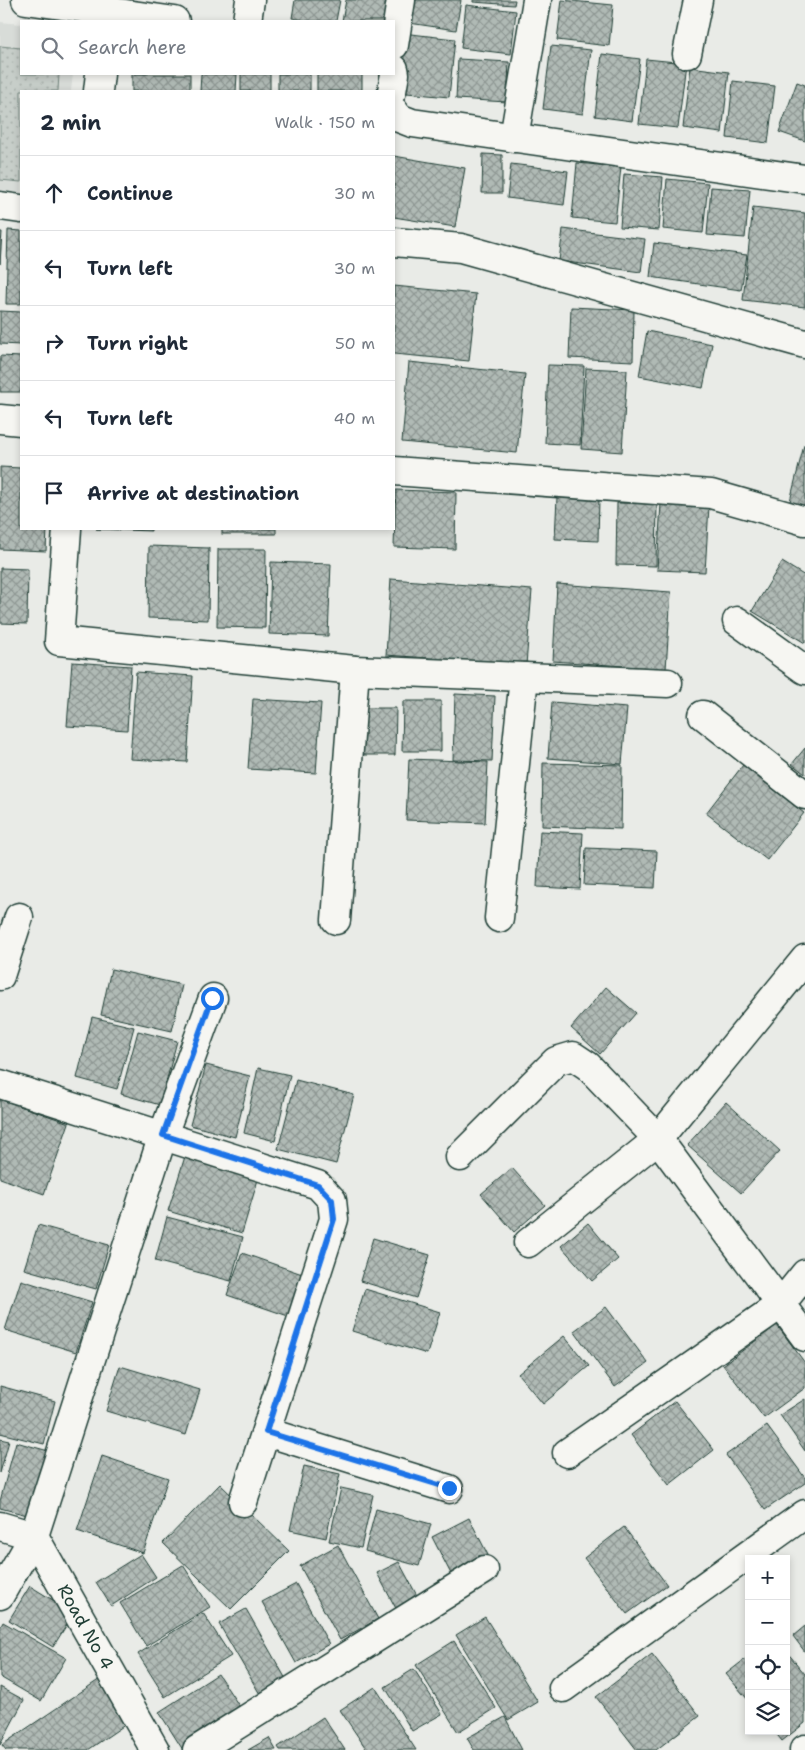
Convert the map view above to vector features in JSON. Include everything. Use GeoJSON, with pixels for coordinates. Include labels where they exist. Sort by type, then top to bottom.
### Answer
{"type":"FeatureCollection","features":[{"type":"Feature","properties":{"kind":"street"},"geometry":{"type":"LineString","coordinates":[[26,0],[168,20]]}},
{"type":"Feature","properties":{"kind":"street"},"geometry":{"type":"LineString","coordinates":[[247,20],[250,0]]}},
{"type":"Feature","properties":{"kind":"street"},"geometry":{"type":"LineString","coordinates":[[395,39],[401,0]]}},
{"type":"Feature","properties":{"kind":"street"},"geometry":{"type":"LineString","coordinates":[[514,138],[537,0]]}},
{"type":"Feature","properties":{"kind":"street"},"geometry":{"type":"LineString","coordinates":[[688,54],[698,0]]}},
{"type":"Feature","properties":{"kind":"street"},"geometry":{"type":"LineString","coordinates":[[98,90],[100,75]]}},
{"type":"Feature","properties":{"kind":"street"},"geometry":{"type":"LineString","coordinates":[[392,90],[395,75]]}},
{"type":"Feature","properties":{"kind":"street"},"geometry":{"type":"LineString","coordinates":[[395,112],[400,118],[412,123],[805,179]]}},
{"type":"Feature","properties":{"kind":"street"},"geometry":{"type":"LineString","coordinates":[[0,206],[20,208]]}},
{"type":"Feature","properties":{"kind":"street"},"geometry":{"type":"LineString","coordinates":[[395,242],[461,248],[805,344]]}},
{"type":"Feature","properties":{"kind":"street"},"geometry":{"type":"LineString","coordinates":[[0,419],[20,420]]}},
{"type":"Feature","properties":{"kind":"street"},"geometry":{"type":"LineString","coordinates":[[395,471],[711,494],[805,521]]}},
{"type":"Feature","properties":{"kind":"street"},"geometry":{"type":"LineString","coordinates":[[67,530],[59,641],[355,670],[668,683]]}},
{"type":"Feature","properties":{"kind":"street"},"geometry":{"type":"LineString","coordinates":[[737,621],[805,670]]}},
{"type":"Feature","properties":{"kind":"street"},"geometry":{"type":"LineString","coordinates":[[336,920],[355,670]]}},
{"type":"Feature","properties":{"kind":"street"},"geometry":{"type":"LineString","coordinates":[[499,918],[524,677]]}},
{"type":"Feature","properties":{"kind":"street"},"geometry":{"type":"LineString","coordinates":[[703,714],[805,795]]}},
{"type":"Feature","properties":{"kind":"street"},"geometry":{"type":"LineString","coordinates":[[0,976],[19,917]]}},
{"type":"Feature","properties":{"kind":"street"},"geometry":{"type":"LineString","coordinates":[[528,1243],[658,1139],[805,959]]}},
{"type":"Feature","properties":{"kind":"street"},"geometry":{"type":"LineString","coordinates":[[0,1595],[34,1536],[163,1135],[212,998]]}},
{"type":"Feature","properties":{"kind":"street"},"geometry":{"type":"LineString","coordinates":[[460,1157],[556,1061],[572,1056],[588,1066],[658,1139],[805,1337]]}},
{"type":"Feature","properties":{"kind":"street"},"geometry":{"type":"LineString","coordinates":[[0,1084],[318,1185],[332,1200],[334,1219],[243,1502]]}},
{"type":"Feature","properties":{"kind":"street"},"geometry":{"type":"LineString","coordinates":[[567,1453],[780,1305],[805,1274]]}},
{"type":"Feature","properties":{"kind":"street"},"geometry":{"type":"LineString","coordinates":[[266,1432],[449,1488]]}},
{"type":"Feature","properties":{"kind":"street"},"geometry":{"type":"LineString","coordinates":[[563,1688],[805,1514]]}},
{"type":"Feature","properties":{"kind":"street"},"geometry":{"type":"LineString","coordinates":[[0,1526],[34,1536]]}},
{"type":"Feature","properties":{"kind":"street","name":"Road No 4"},"geometry":{"type":"LineString","coordinates":[[34,1536],[155,1750]]}},
{"type":"Feature","properties":{"kind":"street"},"geometry":{"type":"LineString","coordinates":[[197,1750],[484,1570]]}},
{"type":"Feature","properties":{"kind":"shaded area"},"geometry":{"type":"Polygon","coordinates":[[[0,22],[20,24],[20,75],[73,75],[71,90],[20,90],[20,200],[0,198],[0,22]]]}},
{"type":"Feature","properties":{"kind":"shaded area"},"geometry":{"type":"Polygon","coordinates":[[[0,46],[20,48],[20,75],[59,75],[58,90],[20,90],[20,182],[0,180],[0,46]]]}},
{"type":"Feature","properties":{"kind":"building"},"geometry":{"type":"Polygon","coordinates":[[[295,0],[340,0],[336,20],[292,18],[295,0]]]}},
{"type":"Feature","properties":{"kind":"building"},"geometry":{"type":"Polygon","coordinates":[[[346,0],[391,0],[388,20],[342,20],[346,0]]]}},
{"type":"Feature","properties":{"kind":"building"},"geometry":{"type":"Polygon","coordinates":[[[413,0],[461,0],[456,30],[409,23],[413,0]]]}},
{"type":"Feature","properties":{"kind":"building"},"geometry":{"type":"Polygon","coordinates":[[[473,0],[515,0],[514,5],[473,2],[473,0]]]}},
{"type":"Feature","properties":{"kind":"building"},"geometry":{"type":"Polygon","coordinates":[[[562,0],[613,5],[609,46],[557,40],[562,0]]]}},
{"type":"Feature","properties":{"kind":"building"},"geometry":{"type":"Polygon","coordinates":[[[466,5],[516,11],[511,54],[461,48],[466,5]]]}},
{"type":"Feature","properties":{"kind":"building"},"geometry":{"type":"Polygon","coordinates":[[[402,33],[455,39],[449,97],[396,92],[402,33]]]}},
{"type":"Feature","properties":{"kind":"building"},"geometry":{"type":"Polygon","coordinates":[[[551,46],[591,50],[583,114],[543,109],[551,46]]]}},
{"type":"Feature","properties":{"kind":"building"},"geometry":{"type":"Polygon","coordinates":[[[602,54],[640,59],[632,121],[595,116],[602,54]]]}},
{"type":"Feature","properties":{"kind":"building"},"geometry":{"type":"Polygon","coordinates":[[[458,59],[509,62],[507,102],[456,99],[458,59]]]}},
{"type":"Feature","properties":{"kind":"building"},"geometry":{"type":"Polygon","coordinates":[[[646,59],[686,63],[678,128],[639,124],[646,59]]]}},
{"type":"Feature","properties":{"kind":"building"},"geometry":{"type":"Polygon","coordinates":[[[690,67],[729,72],[722,133],[683,128],[690,67]]]}},
{"type":"Feature","properties":{"kind":"building"},"geometry":{"type":"Polygon","coordinates":[[[132,75],[190,75],[190,90],[132,90],[132,75]]]}},
{"type":"Feature","properties":{"kind":"building"},"geometry":{"type":"Polygon","coordinates":[[[201,75],[237,75],[236,90],[200,90],[201,75]]]}},
{"type":"Feature","properties":{"kind":"building"},"geometry":{"type":"Polygon","coordinates":[[[241,75],[270,75],[270,90],[241,90],[241,75]]]}},
{"type":"Feature","properties":{"kind":"building"},"geometry":{"type":"Polygon","coordinates":[[[278,75],[310,75],[310,90],[278,90],[278,75]]]}},
{"type":"Feature","properties":{"kind":"building"},"geometry":{"type":"Polygon","coordinates":[[[317,75],[362,75],[362,90],[317,90],[317,75]]]}},
{"type":"Feature","properties":{"kind":"building"},"geometry":{"type":"Polygon","coordinates":[[[733,81],[775,86],[768,143],[727,138],[733,81]]]}},
{"type":"Feature","properties":{"kind":"building"},"geometry":{"type":"Polygon","coordinates":[[[797,82],[805,85],[805,141],[779,132],[797,82]]]}},
{"type":"Feature","properties":{"kind":"building"},"geometry":{"type":"Polygon","coordinates":[[[483,154],[502,155],[502,193],[482,193],[483,154]]]}},
{"type":"Feature","properties":{"kind":"building"},"geometry":{"type":"Polygon","coordinates":[[[395,156],[465,168],[455,227],[395,217],[395,156]]]}},
{"type":"Feature","properties":{"kind":"building"},"geometry":{"type":"Polygon","coordinates":[[[577,163],[621,167],[615,222],[572,218],[577,163]]]}},
{"type":"Feature","properties":{"kind":"building"},"geometry":{"type":"Polygon","coordinates":[[[511,164],[568,171],[564,205],[507,198],[511,164]]]}},
{"type":"Feature","properties":{"kind":"building"},"geometry":{"type":"Polygon","coordinates":[[[624,174],[663,177],[659,230],[620,227],[624,174]]]}},
{"type":"Feature","properties":{"kind":"building"},"geometry":{"type":"Polygon","coordinates":[[[667,179],[708,183],[703,233],[663,229],[667,179]]]}},
{"type":"Feature","properties":{"kind":"building"},"geometry":{"type":"Polygon","coordinates":[[[711,187],[750,190],[745,238],[707,235],[711,187]]]}},
{"type":"Feature","properties":{"kind":"building"},"geometry":{"type":"Polygon","coordinates":[[[753,207],[805,213],[805,307],[743,300],[753,207]]]}},
{"type":"Feature","properties":{"kind":"building"},"geometry":{"type":"Polygon","coordinates":[[[563,229],[645,239],[641,272],[559,261],[563,229]]]}},
{"type":"Feature","properties":{"kind":"building"},"geometry":{"type":"Polygon","coordinates":[[[8,230],[20,231],[20,304],[6,304],[8,230]]]}},
{"type":"Feature","properties":{"kind":"building"},"geometry":{"type":"Polygon","coordinates":[[[0,232],[2,232],[0,264],[0,232]]]}},
{"type":"Feature","properties":{"kind":"building"},"geometry":{"type":"Polygon","coordinates":[[[654,243],[747,255],[741,290],[650,277],[654,243]]]}},
{"type":"Feature","properties":{"kind":"building"},"geometry":{"type":"Polygon","coordinates":[[[395,286],[476,294],[469,361],[395,354],[395,286]]]}},
{"type":"Feature","properties":{"kind":"building"},"geometry":{"type":"Polygon","coordinates":[[[571,307],[634,310],[633,361],[569,358],[571,307]]]}},
{"type":"Feature","properties":{"kind":"building"},"geometry":{"type":"Polygon","coordinates":[[[0,311],[20,312],[20,345],[0,344],[0,311]]]}},
{"type":"Feature","properties":{"kind":"building"},"geometry":{"type":"Polygon","coordinates":[[[647,331],[712,344],[703,388],[639,376],[647,331]]]}},
{"type":"Feature","properties":{"kind":"building"},"geometry":{"type":"Polygon","coordinates":[[[0,356],[20,357],[20,392],[0,392],[0,356]]]}},
{"type":"Feature","properties":{"kind":"building"},"geometry":{"type":"Polygon","coordinates":[[[409,362],[525,374],[517,453],[402,442],[409,362]]]}},
{"type":"Feature","properties":{"kind":"building"},"geometry":{"type":"Polygon","coordinates":[[[548,365],[584,366],[580,445],[545,443],[548,365]]]}},
{"type":"Feature","properties":{"kind":"building"},"geometry":{"type":"Polygon","coordinates":[[[586,368],[627,370],[622,452],[581,449],[586,368]]]}},
{"type":"Feature","properties":{"kind":"building"},"geometry":{"type":"Polygon","coordinates":[[[805,446],[805,509],[789,505],[805,446]]]}},
{"type":"Feature","properties":{"kind":"building"},"geometry":{"type":"Polygon","coordinates":[[[0,467],[20,468],[20,530],[47,530],[46,551],[0,549],[0,467]]]}},
{"type":"Feature","properties":{"kind":"building"},"geometry":{"type":"Polygon","coordinates":[[[396,490],[456,492],[455,549],[394,547],[396,490]]]}},
{"type":"Feature","properties":{"kind":"building"},"geometry":{"type":"Polygon","coordinates":[[[557,497],[599,498],[598,541],[555,539],[557,497]]]}},
{"type":"Feature","properties":{"kind":"building"},"geometry":{"type":"Polygon","coordinates":[[[617,503],[657,503],[656,566],[616,565],[617,503]]]}},
{"type":"Feature","properties":{"kind":"building"},"geometry":{"type":"Polygon","coordinates":[[[661,503],[709,506],[705,572],[657,570],[661,503]]]}},
{"type":"Feature","properties":{"kind":"building"},"geometry":{"type":"Polygon","coordinates":[[[222,530],[276,530],[276,534],[222,534],[222,530]]]}},
{"type":"Feature","properties":{"kind":"building"},"geometry":{"type":"Polygon","coordinates":[[[149,546],[209,548],[208,620],[148,618],[149,546]]]}},
{"type":"Feature","properties":{"kind":"building"},"geometry":{"type":"Polygon","coordinates":[[[218,549],[266,549],[265,628],[217,627],[218,549]]]}},
{"type":"Feature","properties":{"kind":"building"},"geometry":{"type":"Polygon","coordinates":[[[271,562],[331,564],[328,636],[269,634],[271,562]]]}},
{"type":"Feature","properties":{"kind":"building"},"geometry":{"type":"Polygon","coordinates":[[[782,562],[805,576],[805,643],[752,611],[782,562]]]}},
{"type":"Feature","properties":{"kind":"building"},"geometry":{"type":"Polygon","coordinates":[[[0,568],[28,569],[27,624],[0,623],[0,568]]]}},
{"type":"Feature","properties":{"kind":"building"},"geometry":{"type":"Polygon","coordinates":[[[391,579],[532,590],[526,665],[386,655],[391,579]]]}},
{"type":"Feature","properties":{"kind":"building"},"geometry":{"type":"Polygon","coordinates":[[[557,584],[671,592],[666,669],[553,661],[557,584]]]}},
{"type":"Feature","properties":{"kind":"building"},"geometry":{"type":"Polygon","coordinates":[[[72,662],[131,666],[127,730],[67,726],[72,662]]]}},
{"type":"Feature","properties":{"kind":"building"},"geometry":{"type":"Polygon","coordinates":[[[136,672],[193,676],[187,762],[130,759],[136,672]]]}},
{"type":"Feature","properties":{"kind":"building"},"geometry":{"type":"Polygon","coordinates":[[[455,694],[495,696],[492,761],[453,760],[455,694]]]}},
{"type":"Feature","properties":{"kind":"building"},"geometry":{"type":"Polygon","coordinates":[[[253,699],[321,703],[316,773],[248,769],[253,699]]]}},
{"type":"Feature","properties":{"kind":"building"},"geometry":{"type":"Polygon","coordinates":[[[403,701],[441,701],[441,751],[402,751],[403,701]]]}},
{"type":"Feature","properties":{"kind":"building"},"geometry":{"type":"Polygon","coordinates":[[[552,702],[627,708],[622,764],[548,758],[552,702]]]}},
{"type":"Feature","properties":{"kind":"building"},"geometry":{"type":"Polygon","coordinates":[[[360,708],[396,708],[395,755],[359,755],[360,708]]]}},
{"type":"Feature","properties":{"kind":"building"},"geometry":{"type":"Polygon","coordinates":[[[805,748],[805,774],[792,764],[805,748]]]}},
{"type":"Feature","properties":{"kind":"building"},"geometry":{"type":"Polygon","coordinates":[[[409,759],[488,762],[485,823],[406,820],[409,759]]]}},
{"type":"Feature","properties":{"kind":"building"},"geometry":{"type":"Polygon","coordinates":[[[543,763],[622,765],[621,829],[542,826],[543,763]]]}},
{"type":"Feature","properties":{"kind":"building"},"geometry":{"type":"Polygon","coordinates":[[[743,765],[804,813],[767,860],[706,813],[743,765]]]}},
{"type":"Feature","properties":{"kind":"building"},"geometry":{"type":"Polygon","coordinates":[[[540,831],[583,833],[580,889],[537,887],[540,831]]]}},
{"type":"Feature","properties":{"kind":"building"},"geometry":{"type":"Polygon","coordinates":[[[586,848],[657,851],[655,888],[584,885],[586,848]]]}},
{"type":"Feature","properties":{"kind":"building"},"geometry":{"type":"Polygon","coordinates":[[[111,969],[182,985],[172,1031],[101,1015],[111,969]]]}},
{"type":"Feature","properties":{"kind":"building"},"geometry":{"type":"Polygon","coordinates":[[[606,987],[636,1013],[600,1054],[571,1028],[606,987]]]}},
{"type":"Feature","properties":{"kind":"building"},"geometry":{"type":"Polygon","coordinates":[[[92,1017],[134,1027],[117,1089],[77,1078],[92,1017]]]}},
{"type":"Feature","properties":{"kind":"building"},"geometry":{"type":"Polygon","coordinates":[[[138,1031],[177,1041],[160,1105],[121,1094],[138,1031]]]}},
{"type":"Feature","properties":{"kind":"building"},"geometry":{"type":"Polygon","coordinates":[[[206,1065],[250,1076],[235,1137],[190,1125],[206,1065]]]}},
{"type":"Feature","properties":{"kind":"building"},"geometry":{"type":"Polygon","coordinates":[[[258,1068],[290,1075],[275,1141],[244,1133],[258,1068]]]}},
{"type":"Feature","properties":{"kind":"building"},"geometry":{"type":"Polygon","coordinates":[[[296,1080],[354,1095],[336,1164],[278,1149],[296,1080]]]}},
{"type":"Feature","properties":{"kind":"building"},"geometry":{"type":"Polygon","coordinates":[[[0,1099],[69,1123],[44,1194],[0,1178],[0,1099]]]}},
{"type":"Feature","properties":{"kind":"building"},"geometry":{"type":"Polygon","coordinates":[[[726,1102],[780,1151],[741,1193],[687,1145],[726,1102]]]}},
{"type":"Feature","properties":{"kind":"building"},"geometry":{"type":"Polygon","coordinates":[[[187,1150],[260,1173],[242,1233],[168,1211],[187,1150]]]}},
{"type":"Feature","properties":{"kind":"building"},"geometry":{"type":"Polygon","coordinates":[[[512,1168],[545,1205],[514,1232],[481,1194],[512,1168]]]}},
{"type":"Feature","properties":{"kind":"building"},"geometry":{"type":"Polygon","coordinates":[[[167,1217],[243,1237],[231,1281],[155,1261],[167,1217]]]}},
{"type":"Feature","properties":{"kind":"building"},"geometry":{"type":"Polygon","coordinates":[[[588,1223],[618,1259],[592,1281],[561,1246],[588,1223]]]}},
{"type":"Feature","properties":{"kind":"building"},"geometry":{"type":"Polygon","coordinates":[[[38,1225],[109,1245],[96,1289],[24,1269],[38,1225]]]}},
{"type":"Feature","properties":{"kind":"building"},"geometry":{"type":"Polygon","coordinates":[[[373,1238],[430,1255],[416,1298],[360,1281],[373,1238]]]}},
{"type":"Feature","properties":{"kind":"building"},"geometry":{"type":"Polygon","coordinates":[[[242,1253],[305,1275],[291,1317],[227,1295],[242,1253]]]}},
{"type":"Feature","properties":{"kind":"building"},"geometry":{"type":"Polygon","coordinates":[[[21,1280],[92,1302],[76,1352],[5,1330],[21,1280]]]}},
{"type":"Feature","properties":{"kind":"building"},"geometry":{"type":"Polygon","coordinates":[[[365,1289],[440,1312],[427,1354],[352,1331],[365,1289]]]}},
{"type":"Feature","properties":{"kind":"building"},"geometry":{"type":"Polygon","coordinates":[[[606,1307],[648,1363],[615,1387],[574,1331],[606,1307]]]}},
{"type":"Feature","properties":{"kind":"building"},"geometry":{"type":"Polygon","coordinates":[[[777,1325],[805,1363],[805,1388],[764,1418],[723,1365],[777,1325]]]}},
{"type":"Feature","properties":{"kind":"building"},"geometry":{"type":"Polygon","coordinates":[[[564,1336],[589,1366],[543,1404],[518,1374],[564,1336]]]}},
{"type":"Feature","properties":{"kind":"building"},"geometry":{"type":"Polygon","coordinates":[[[120,1366],[200,1390],[186,1435],[106,1411],[120,1366]]]}},
{"type":"Feature","properties":{"kind":"building"},"geometry":{"type":"Polygon","coordinates":[[[0,1386],[55,1401],[44,1444],[0,1433],[0,1386]]]}},
{"type":"Feature","properties":{"kind":"building"},"geometry":{"type":"Polygon","coordinates":[[[805,1399],[805,1451],[780,1415],[805,1399]]]}},
{"type":"Feature","properties":{"kind":"building"},"geometry":{"type":"Polygon","coordinates":[[[675,1401],[714,1450],[669,1485],[631,1435],[675,1401]]]}},
{"type":"Feature","properties":{"kind":"building"},"geometry":{"type":"Polygon","coordinates":[[[767,1426],[805,1478],[805,1483],[765,1510],[726,1455],[767,1426]]]}},
{"type":"Feature","properties":{"kind":"building"},"geometry":{"type":"Polygon","coordinates":[[[0,1439],[9,1441],[0,1473],[0,1439]]]}},
{"type":"Feature","properties":{"kind":"building"},"geometry":{"type":"Polygon","coordinates":[[[16,1442],[52,1452],[35,1517],[0,1508],[0,1501],[16,1442]]]}},
{"type":"Feature","properties":{"kind":"building"},"geometry":{"type":"Polygon","coordinates":[[[102,1456],[168,1478],[143,1553],[77,1531],[102,1456]]]}},
{"type":"Feature","properties":{"kind":"building"},"geometry":{"type":"Polygon","coordinates":[[[304,1466],[340,1474],[326,1538],[290,1530],[304,1466]]]}},
{"type":"Feature","properties":{"kind":"building"},"geometry":{"type":"Polygon","coordinates":[[[220,1484],[289,1551],[231,1609],[163,1543],[220,1484]]]}},
{"type":"Feature","properties":{"kind":"building"},"geometry":{"type":"Polygon","coordinates":[[[341,1488],[373,1495],[361,1548],[329,1541],[341,1488]]]}},
{"type":"Feature","properties":{"kind":"building"},"geometry":{"type":"Polygon","coordinates":[[[376,1509],[431,1524],[419,1566],[365,1551],[376,1509]]]}},
{"type":"Feature","properties":{"kind":"building"},"geometry":{"type":"Polygon","coordinates":[[[469,1518],[488,1555],[451,1574],[432,1537],[469,1518]]]}},
{"type":"Feature","properties":{"kind":"building"},"geometry":{"type":"Polygon","coordinates":[[[624,1527],[667,1585],[627,1614],[584,1558],[624,1527]]]}},
{"type":"Feature","properties":{"kind":"building"},"geometry":{"type":"Polygon","coordinates":[[[338,1545],[378,1619],[340,1640],[300,1566],[338,1545]]]}},
{"type":"Feature","properties":{"kind":"building"},"geometry":{"type":"Polygon","coordinates":[[[141,1554],[156,1577],[111,1606],[96,1582],[141,1554]]]}},
{"type":"Feature","properties":{"kind":"building"},"geometry":{"type":"Polygon","coordinates":[[[399,1562],[422,1605],[400,1616],[377,1573],[399,1562]]]}},
{"type":"Feature","properties":{"kind":"building"},"geometry":{"type":"Polygon","coordinates":[[[183,1565],[210,1607],[146,1646],[120,1603],[183,1565]]]}},
{"type":"Feature","properties":{"kind":"building"},"geometry":{"type":"Polygon","coordinates":[[[296,1584],[329,1644],[296,1663],[262,1602],[296,1584]]]}},
{"type":"Feature","properties":{"kind":"building"},"geometry":{"type":"Polygon","coordinates":[[[30,1586],[74,1613],[53,1647],[9,1620],[30,1586]]]}},
{"type":"Feature","properties":{"kind":"building"},"geometry":{"type":"Polygon","coordinates":[[[246,1609],[287,1681],[261,1696],[219,1624],[246,1609]]]}},
{"type":"Feature","properties":{"kind":"building"},"geometry":{"type":"Polygon","coordinates":[[[203,1613],[231,1656],[165,1697],[138,1654],[203,1613]]]}},
{"type":"Feature","properties":{"kind":"building"},"geometry":{"type":"Polygon","coordinates":[[[485,1617],[538,1702],[508,1720],[456,1635],[485,1617]]]}},
{"type":"Feature","properties":{"kind":"building"},"geometry":{"type":"Polygon","coordinates":[[[3,1622],[66,1658],[41,1701],[0,1677],[0,1628],[3,1622]]]}},
{"type":"Feature","properties":{"kind":"building"},"geometry":{"type":"Polygon","coordinates":[[[805,1626],[805,1652],[793,1636],[805,1626]]]}},
{"type":"Feature","properties":{"kind":"building"},"geometry":{"type":"Polygon","coordinates":[[[454,1641],[496,1708],[458,1732],[416,1665],[454,1641]]]}},
{"type":"Feature","properties":{"kind":"building"},"geometry":{"type":"Polygon","coordinates":[[[652,1654],[700,1716],[656,1750],[637,1750],[596,1697],[652,1654]]]}},
{"type":"Feature","properties":{"kind":"building"},"geometry":{"type":"Polygon","coordinates":[[[790,1656],[805,1674],[805,1723],[790,1735],[790,1656]]]}},
{"type":"Feature","properties":{"kind":"building"},"geometry":{"type":"Polygon","coordinates":[[[745,1659],[745,1696],[726,1674],[745,1659]]]}},
{"type":"Feature","properties":{"kind":"building"},"geometry":{"type":"Polygon","coordinates":[[[414,1669],[442,1714],[412,1731],[385,1687],[414,1669]]]}},
{"type":"Feature","properties":{"kind":"building"},"geometry":{"type":"Polygon","coordinates":[[[218,1674],[245,1715],[192,1750],[183,1750],[159,1712],[218,1674]]]}},
{"type":"Feature","properties":{"kind":"building"},"geometry":{"type":"Polygon","coordinates":[[[103,1677],[132,1720],[88,1750],[6,1750],[2,1745],[103,1677]]]}},
{"type":"Feature","properties":{"kind":"building"},"geometry":{"type":"Polygon","coordinates":[[[0,1687],[24,1700],[0,1745],[0,1687]]]}},
{"type":"Feature","properties":{"kind":"building"},"geometry":{"type":"Polygon","coordinates":[[[375,1687],[416,1750],[367,1750],[340,1710],[375,1687]]]}},
{"type":"Feature","properties":{"kind":"building"},"geometry":{"type":"Polygon","coordinates":[[[323,1717],[345,1750],[280,1750],[278,1747],[323,1717]]]}},
{"type":"Feature","properties":{"kind":"building"},"geometry":{"type":"Polygon","coordinates":[[[505,1717],[522,1750],[474,1750],[467,1738],[505,1717]]]}},
{"type":"Feature","properties":{"kind":"building"},"geometry":{"type":"Polygon","coordinates":[[[777,1735],[790,1735],[782,1741],[777,1735]]]}},
{"type":"Feature","properties":{"kind":"building"},"geometry":{"type":"Polygon","coordinates":[[[269,1738],[276,1750],[248,1750],[269,1738]]]}},
{"type":"Feature","properties":{"kind":"route"},"geometry":{"type":"LineString","coordinates":[[212,998],[163,1135],[318,1185],[332,1200],[334,1219],[266,1432],[449,1488]]}}]}
